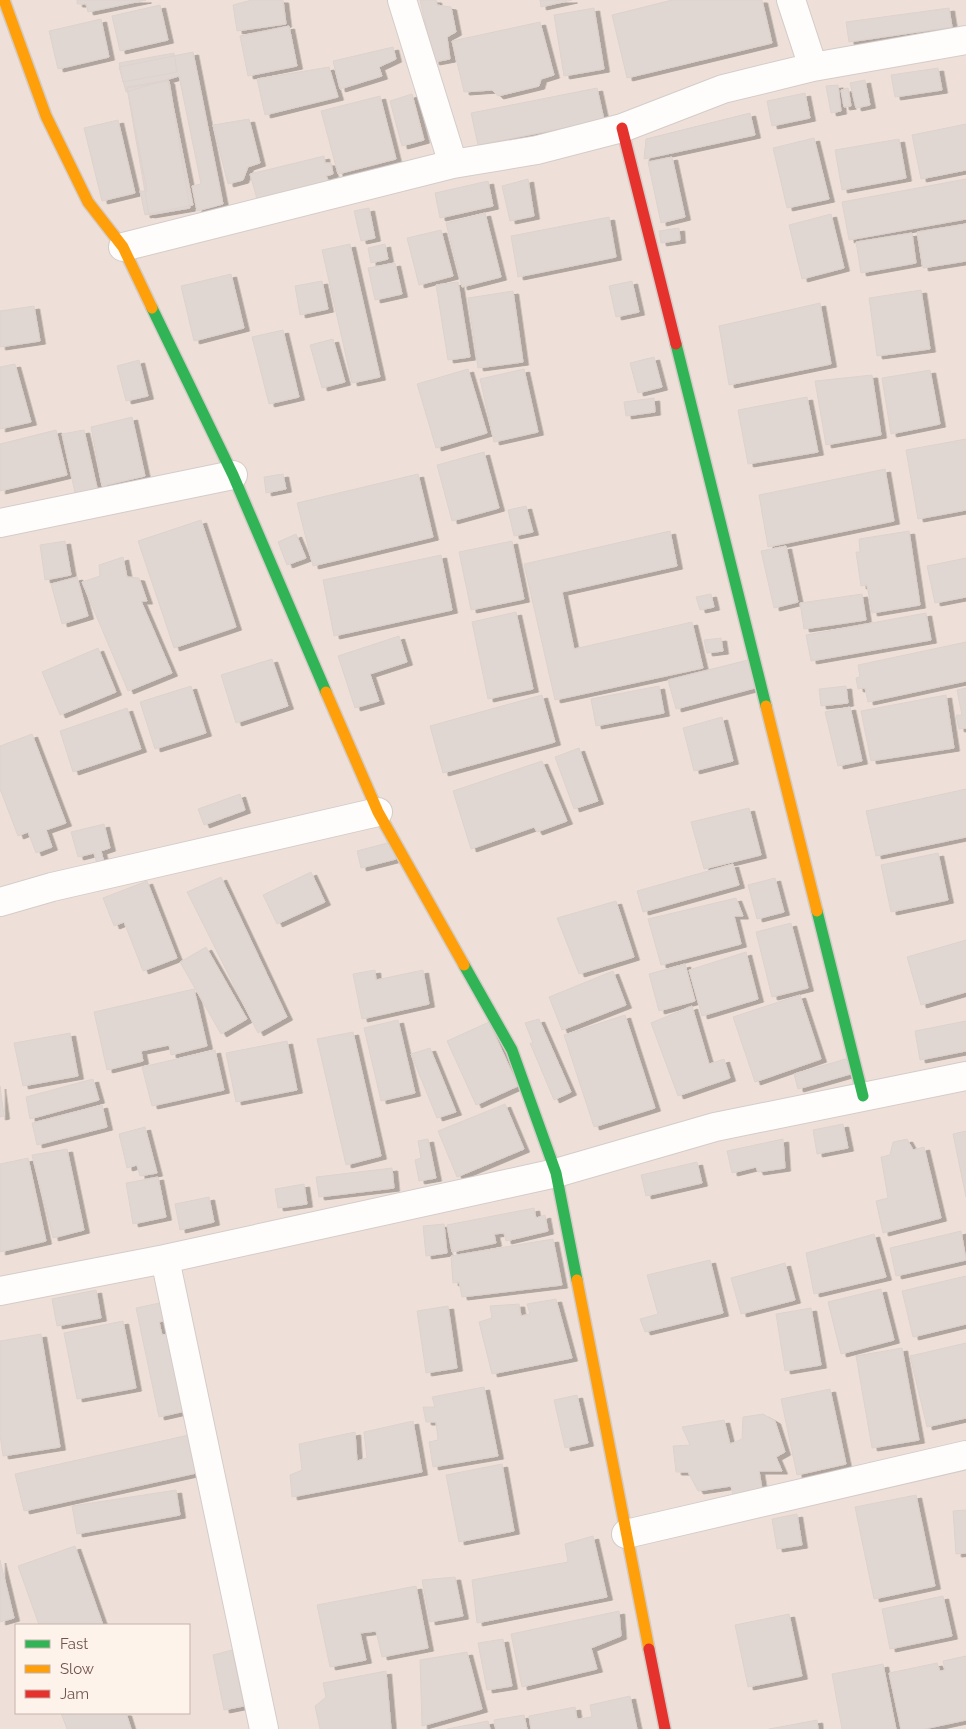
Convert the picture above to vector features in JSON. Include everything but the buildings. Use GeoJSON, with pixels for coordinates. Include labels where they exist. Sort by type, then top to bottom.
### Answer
{"type":"FeatureCollection","features":[{"type":"Feature","properties":{"kind":"street"},"geometry":{"type":"LineString","coordinates":[[4,0],[46,116],[88,202],[123,247],[234,475],[378,812],[512,1050],[556,1173],[665,1729]]}},
{"type":"Feature","properties":{"kind":"street"},"geometry":{"type":"LineString","coordinates":[[402,0],[453,164]]}},
{"type":"Feature","properties":{"kind":"street"},"geometry":{"type":"LineString","coordinates":[[791,0],[813,67]]}},
{"type":"Feature","properties":{"kind":"street"},"geometry":{"type":"LineString","coordinates":[[123,247],[453,164],[537,150],[622,128],[723,89],[813,67],[966,40]]}},
{"type":"Feature","properties":{"kind":"street"},"geometry":{"type":"LineString","coordinates":[[622,128],[863,1096]]}},
{"type":"Feature","properties":{"kind":"street"},"geometry":{"type":"LineString","coordinates":[[0,523],[234,475]]}},
{"type":"Feature","properties":{"kind":"street"},"geometry":{"type":"LineString","coordinates":[[0,902],[52,887],[378,812]]}},
{"type":"Feature","properties":{"kind":"street"},"geometry":{"type":"LineString","coordinates":[[0,1291],[165,1259],[556,1173],[715,1127],[966,1076]]}},
{"type":"Feature","properties":{"kind":"street"},"geometry":{"type":"LineString","coordinates":[[165,1259],[264,1729]]}},
{"type":"Feature","properties":{"kind":"street"},"geometry":{"type":"LineString","coordinates":[[626,1534],[966,1455]]}},
{"type":"Feature","properties":{"kind":"shaded area"},"geometry":{"type":"Polygon","coordinates":[[[0,0],[966,0],[966,1729],[0,1729],[0,0]]]}},
{"type":"Feature","properties":{"kind":"traffic: fast"},"geometry":{"type":"LineString","coordinates":[[152,308],[233,475],[326,692]]}},
{"type":"Feature","properties":{"kind":"traffic: fast"},"geometry":{"type":"LineString","coordinates":[[676,344],[766,706]]}},
{"type":"Feature","properties":{"kind":"traffic: fast"},"geometry":{"type":"LineString","coordinates":[[817,911],[863,1096]]}},
{"type":"Feature","properties":{"kind":"traffic: fast"},"geometry":{"type":"LineString","coordinates":[[464,965],[512,1050],[556,1173],[577,1280]]}},
{"type":"Feature","properties":{"kind":"traffic: slow"},"geometry":{"type":"LineString","coordinates":[[4,0],[46,116],[88,202],[123,247],[152,308]]}},
{"type":"Feature","properties":{"kind":"traffic: slow"},"geometry":{"type":"LineString","coordinates":[[326,692],[378,812],[464,965]]}},
{"type":"Feature","properties":{"kind":"traffic: slow"},"geometry":{"type":"LineString","coordinates":[[766,706],[817,911]]}},
{"type":"Feature","properties":{"kind":"traffic: slow"},"geometry":{"type":"LineString","coordinates":[[577,1280],[649,1649]]}},
{"type":"Feature","properties":{"kind":"traffic: jam"},"geometry":{"type":"LineString","coordinates":[[622,128],[676,344]]}},
{"type":"Feature","properties":{"kind":"traffic: jam"},"geometry":{"type":"LineString","coordinates":[[649,1649],[665,1729]]}}]}
